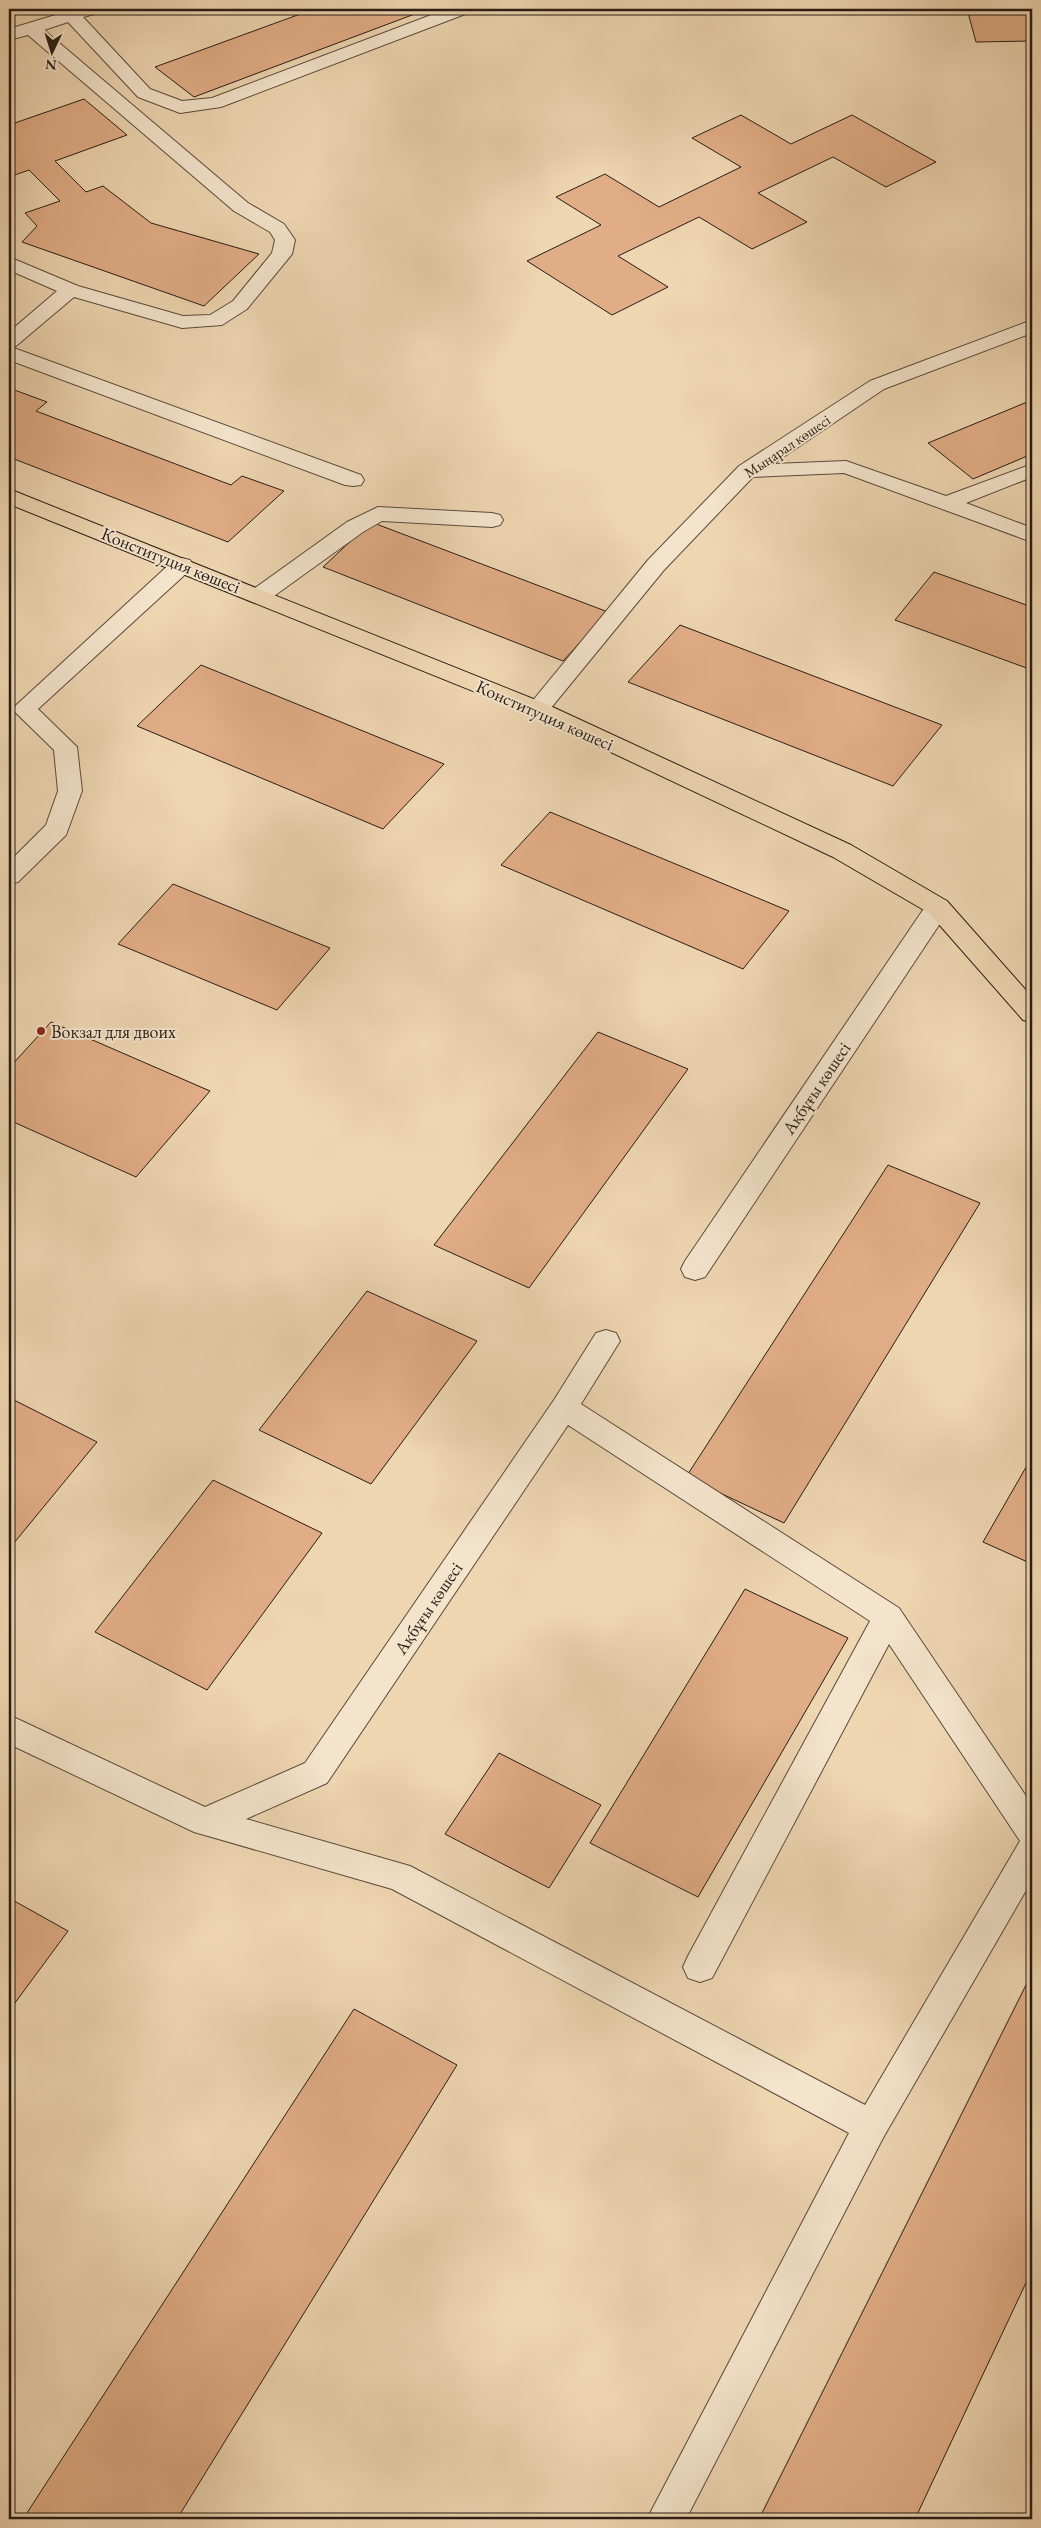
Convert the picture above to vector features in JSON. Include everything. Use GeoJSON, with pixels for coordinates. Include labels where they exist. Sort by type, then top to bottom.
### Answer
{"type":"FeatureCollection","features":[{"type":"Feature","properties":{"kind":"main road","name":"Конституция көшесі"},"geometry":{"type":"LineString","coordinates":[[9,496],[538,709],[842,851],[938,906],[1032,1013]]}},
{"type":"Feature","properties":{"kind":"street"},"geometry":{"type":"LineString","coordinates":[[9,35],[92,9]]}},
{"type":"Feature","properties":{"kind":"street"},"geometry":{"type":"LineString","coordinates":[[71,15],[144,93],[180,107],[215,104],[462,9]]}},
{"type":"Feature","properties":{"kind":"street"},"geometry":{"type":"LineString","coordinates":[[9,263],[71,290],[182,322],[215,321],[240,305],[282,254],[285,240],[276,228],[241,207],[31,28]]}},
{"type":"Feature","properties":{"kind":"street"},"geometry":{"type":"LineString","coordinates":[[9,342],[71,290]]}},
{"type":"Feature","properties":{"kind":"street","name":"Мыңарал көшесі"},"geometry":{"type":"LineString","coordinates":[[538,709],[656,565],[747,471],[877,386],[1032,326]]}},
{"type":"Feature","properties":{"kind":"street"},"geometry":{"type":"LineString","coordinates":[[9,353],[353,480]]}},
{"type":"Feature","properties":{"kind":"street"},"geometry":{"type":"LineString","coordinates":[[747,471],[846,467],[1032,535]]}},
{"type":"Feature","properties":{"kind":"street"},"geometry":{"type":"LineString","coordinates":[[947,503],[1032,470]]}},
{"type":"Feature","properties":{"kind":"street"},"geometry":{"type":"LineString","coordinates":[[259,596],[355,527],[378,514],[492,520]]}},
{"type":"Feature","properties":{"kind":"street"},"geometry":{"type":"LineString","coordinates":[[9,876],[58,829],[70,791],[65,747],[17,705],[182,565]]}},
{"type":"Feature","properties":{"kind":"street","name":"Ақбұғы көшесі"},"geometry":{"type":"LineString","coordinates":[[695,1269],[938,906]]}},
{"type":"Feature","properties":{"kind":"street","name":"Ақбұғы көшесі"},"geometry":{"type":"LineString","coordinates":[[205,1822],[316,1773],[564,1408],[606,1341]]}},
{"type":"Feature","properties":{"kind":"street"},"geometry":{"type":"LineString","coordinates":[[564,1408],[888,1617],[1032,1832]]}},
{"type":"Feature","properties":{"kind":"street"},"geometry":{"type":"LineString","coordinates":[[700,1967],[888,1617]]}},
{"type":"Feature","properties":{"kind":"street"},"geometry":{"type":"LineString","coordinates":[[9,1729],[205,1822],[399,1876],[871,2126]]}},
{"type":"Feature","properties":{"kind":"street"},"geometry":{"type":"LineString","coordinates":[[666,2519],[871,2126],[1032,1850]]}},
{"type":"Feature","properties":{"kind":"building"},"geometry":{"type":"Polygon","coordinates":[[[314,9],[428,9],[194,97],[155,67],[314,9]]]}},
{"type":"Feature","properties":{"kind":"building"},"geometry":{"type":"Polygon","coordinates":[[[967,9],[1032,9],[1032,41],[976,42],[967,9]]]}},
{"type":"Feature","properties":{"kind":"building"},"geometry":{"type":"Polygon","coordinates":[[[84,99],[127,135],[55,161],[86,192],[103,186],[151,223],[259,254],[204,306],[22,242],[37,226],[25,213],[60,201],[29,170],[9,177],[9,125],[84,99]]]}},
{"type":"Feature","properties":{"kind":"building"},"geometry":{"type":"Polygon","coordinates":[[[741,115],[791,144],[852,115],[936,162],[886,187],[833,157],[758,193],[807,222],[752,249],[699,217],[618,256],[668,287],[612,315],[527,261],[601,225],[556,197],[605,174],[659,207],[741,167],[692,138],[741,115]]]}},
{"type":"Feature","properties":{"kind":"building"},"geometry":{"type":"Polygon","coordinates":[[[9,388],[47,402],[36,411],[231,485],[242,476],[284,491],[228,542],[9,457],[9,388]]]}},
{"type":"Feature","properties":{"kind":"building"},"geometry":{"type":"Polygon","coordinates":[[[1032,400],[1032,454],[973,479],[928,443],[1032,400]]]}},
{"type":"Feature","properties":{"kind":"building"},"geometry":{"type":"Polygon","coordinates":[[[371,522],[608,612],[563,661],[323,567],[371,522]]]}},
{"type":"Feature","properties":{"kind":"building"},"geometry":{"type":"Polygon","coordinates":[[[934,572],[1032,607],[1032,670],[895,620],[934,572]]]}},
{"type":"Feature","properties":{"kind":"building"},"geometry":{"type":"Polygon","coordinates":[[[680,625],[942,725],[893,786],[628,682],[680,625]]]}},
{"type":"Feature","properties":{"kind":"building"},"geometry":{"type":"Polygon","coordinates":[[[201,665],[444,764],[383,829],[137,726],[201,665]]]}},
{"type":"Feature","properties":{"kind":"building"},"geometry":{"type":"Polygon","coordinates":[[[550,812],[789,911],[743,969],[501,865],[550,812]]]}},
{"type":"Feature","properties":{"kind":"building"},"geometry":{"type":"Polygon","coordinates":[[[173,884],[330,948],[277,1010],[118,944],[173,884]]]}},
{"type":"Feature","properties":{"kind":"building"},"geometry":{"type":"Polygon","coordinates":[[[51,1022],[210,1091],[136,1177],[9,1120],[9,1068],[51,1022]]]}},
{"type":"Feature","properties":{"kind":"building"},"geometry":{"type":"Polygon","coordinates":[[[598,1032],[688,1069],[529,1288],[434,1245],[598,1032]]]}},
{"type":"Feature","properties":{"kind":"building"},"geometry":{"type":"Polygon","coordinates":[[[888,1165],[980,1203],[784,1523],[686,1477],[888,1165]]]}},
{"type":"Feature","properties":{"kind":"building"},"geometry":{"type":"Polygon","coordinates":[[[367,1291],[477,1341],[371,1484],[259,1430],[367,1291]]]}},
{"type":"Feature","properties":{"kind":"building"},"geometry":{"type":"Polygon","coordinates":[[[10,1398],[97,1442],[9,1549],[9,1400],[10,1398]]]}},
{"type":"Feature","properties":{"kind":"building"},"geometry":{"type":"Polygon","coordinates":[[[1029,1462],[1032,1463],[1032,1564],[983,1542],[1029,1462]]]}},
{"type":"Feature","properties":{"kind":"building"},"geometry":{"type":"Polygon","coordinates":[[[213,1480],[322,1533],[207,1690],[95,1632],[213,1480]]]}},
{"type":"Feature","properties":{"kind":"building"},"geometry":{"type":"Polygon","coordinates":[[[745,1589],[848,1638],[698,1897],[590,1843],[745,1589]]]}},
{"type":"Feature","properties":{"kind":"building"},"geometry":{"type":"Polygon","coordinates":[[[499,1753],[601,1805],[549,1888],[445,1834],[499,1753]]]}},
{"type":"Feature","properties":{"kind":"building"},"geometry":{"type":"Polygon","coordinates":[[[9,1898],[68,1931],[9,2011],[9,1898]]]}},
{"type":"Feature","properties":{"kind":"building"},"geometry":{"type":"Polygon","coordinates":[[[1032,1973],[1032,2270],[915,2519],[759,2519],[1032,1973]]]}},
{"type":"Feature","properties":{"kind":"building"},"geometry":{"type":"Polygon","coordinates":[[[354,2009],[457,2065],[177,2519],[23,2519],[354,2009]]]}},
{"type":"Feature","properties":{"kind":"place","name":"Вокзал для двоих"},"geometry":{"type":"Point","coordinates":[41,1031]}}]}
